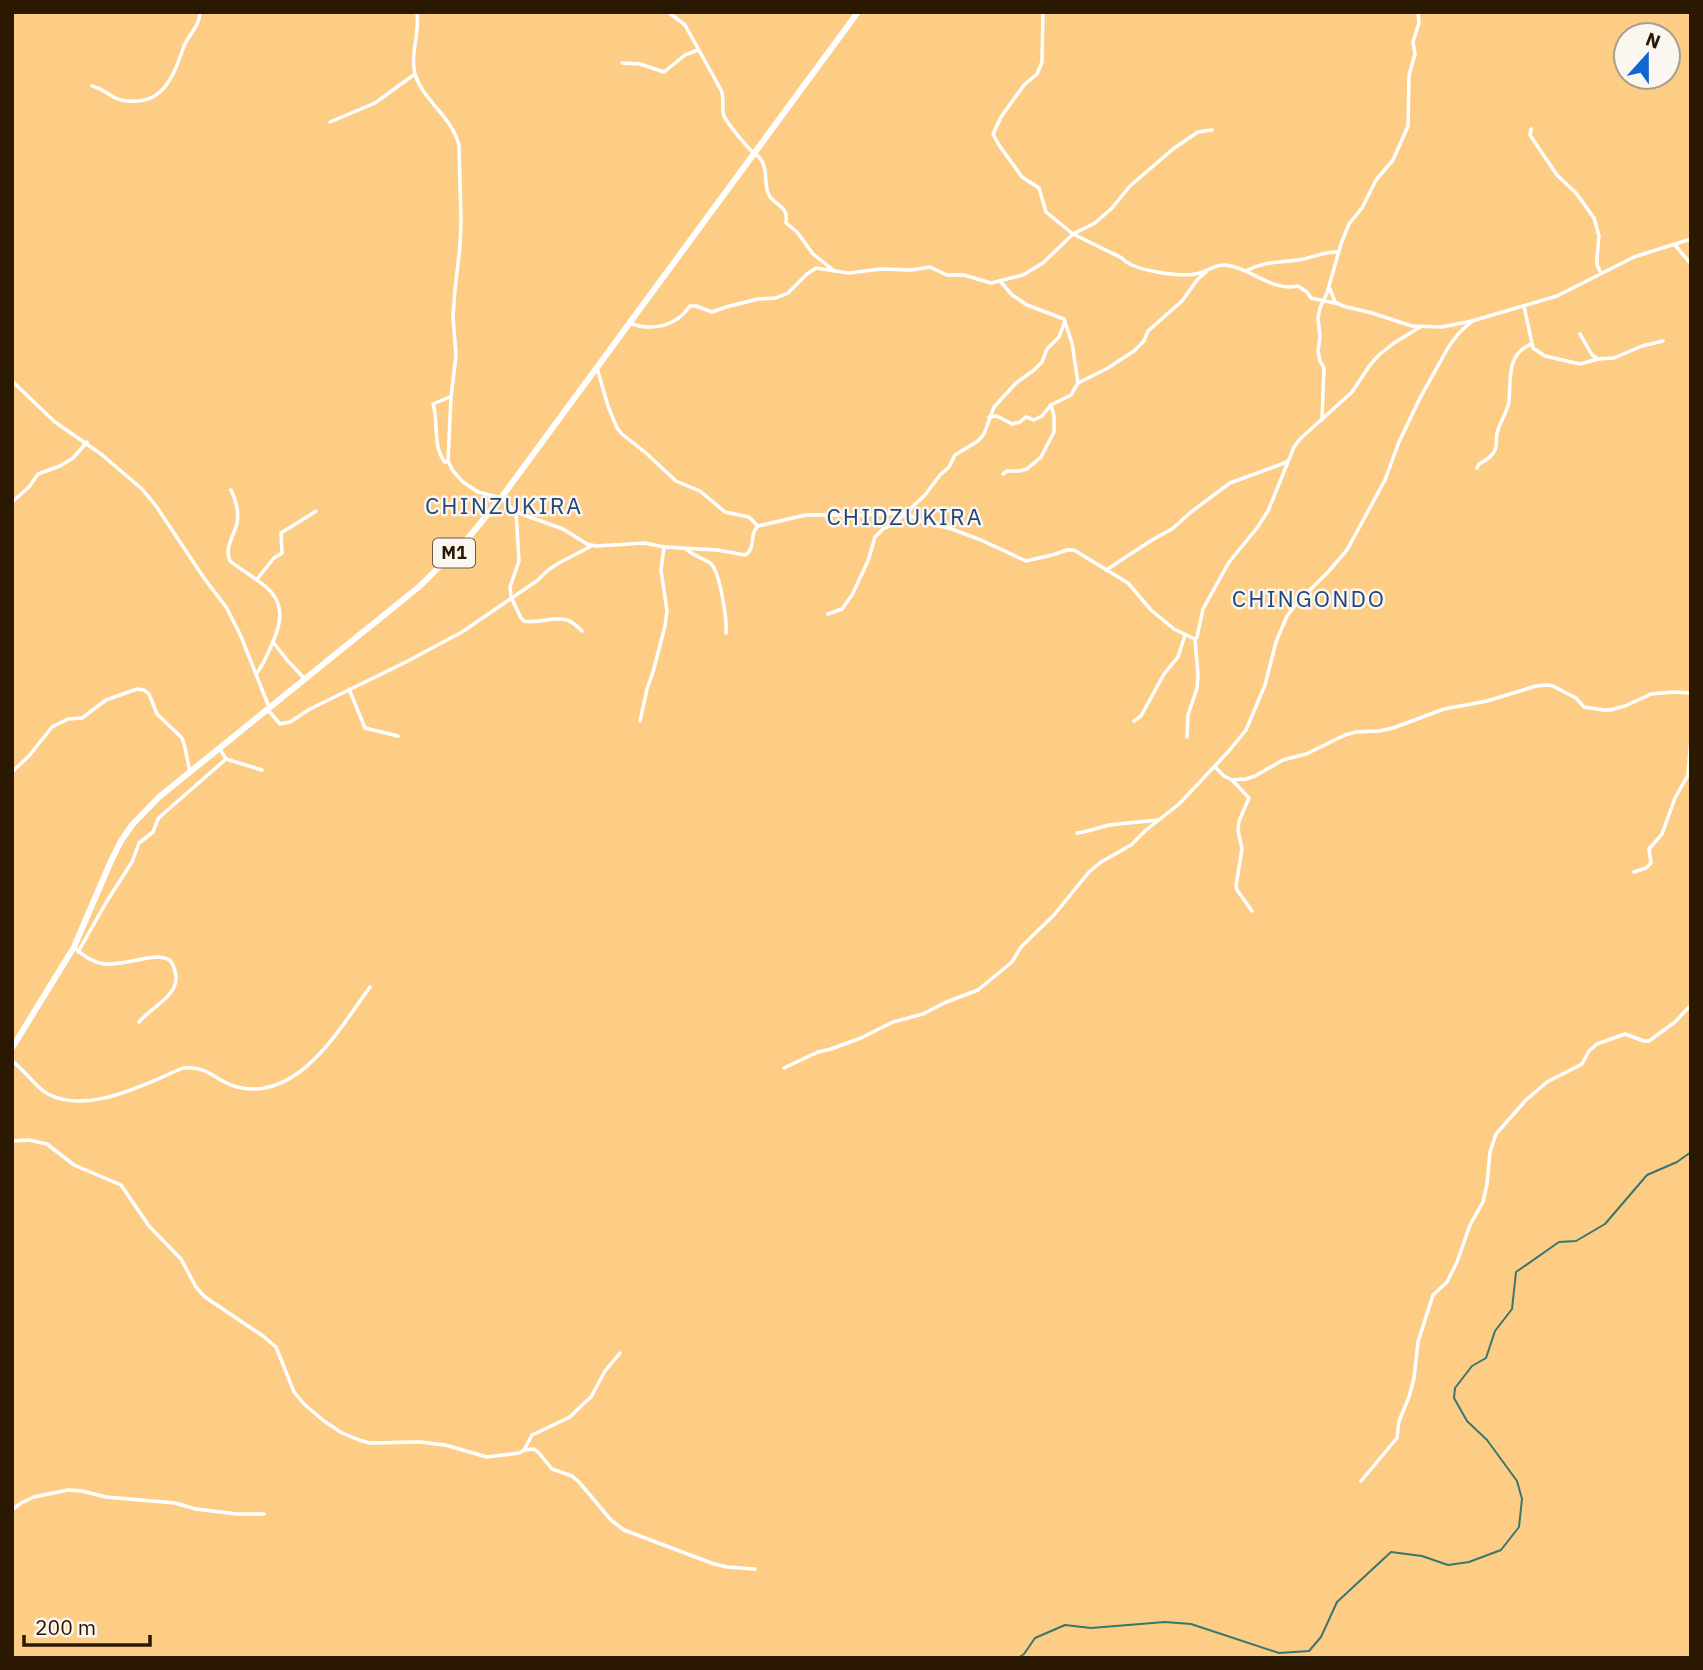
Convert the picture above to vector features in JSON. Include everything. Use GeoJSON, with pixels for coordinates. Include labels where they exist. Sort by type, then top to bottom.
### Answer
{"type":"FeatureCollection","features":[{"type":"Feature","properties":{"kind":"highway","name":"M1"},"geometry":{"type":"LineString","coordinates":[[12,1048],[76,950],[111,861],[127,833],[144,812],[420,586],[469,537],[501,498],[858,12]]}},
{"type":"Feature","properties":{"kind":"street"},"geometry":{"type":"LineString","coordinates":[[92,86],[124,100],[136,101],[154,96],[171,80],[185,44],[197,25],[200,12]]}},
{"type":"Feature","properties":{"kind":"street"},"geometry":{"type":"LineString","coordinates":[[417,12],[415,74],[426,95],[448,121],[459,145],[461,221],[454,290],[456,355],[448,461],[463,482],[478,492],[501,498],[516,512],[563,529],[592,545],[645,543],[746,555],[752,548],[753,531],[758,526],[806,515],[904,513],[925,523],[981,540],[1027,561],[1070,549],[1082,554],[1128,583],[1151,610],[1174,629],[1195,639]]}},
{"type":"Feature","properties":{"kind":"street"},"geometry":{"type":"LineString","coordinates":[[668,12],[685,25],[723,93],[725,118],[754,154],[761,158],[766,187],[770,197],[788,215],[786,223],[797,232],[813,254],[836,272]]}},
{"type":"Feature","properties":{"kind":"street"},"geometry":{"type":"LineString","coordinates":[[1043,12],[1041,67],[1001,117],[994,136],[1022,177],[1039,188],[1046,212],[1073,234],[1141,269],[1197,274],[1224,264],[1248,270],[1271,284],[1290,288],[1298,286],[1311,298],[1403,324],[1442,327],[1557,296],[1634,257],[1691,239]]}},
{"type":"Feature","properties":{"kind":"street"},"geometry":{"type":"LineString","coordinates":[[1322,420],[1324,368],[1319,356],[1320,308],[1349,224],[1362,208],[1376,180],[1394,160],[1407,131],[1409,75],[1415,54],[1413,42],[1419,23],[1418,12]]}},
{"type":"Feature","properties":{"kind":"street"},"geometry":{"type":"LineString","coordinates":[[622,63],[640,64],[664,72],[678,59],[698,50]]}},
{"type":"Feature","properties":{"kind":"street"},"geometry":{"type":"LineString","coordinates":[[330,122],[375,103],[415,74]]}},
{"type":"Feature","properties":{"kind":"street"},"geometry":{"type":"LineString","coordinates":[[1531,129],[1530,135],[1556,175],[1576,194],[1594,218],[1599,236],[1597,265],[1601,273]]}},
{"type":"Feature","properties":{"kind":"street"},"geometry":{"type":"LineString","coordinates":[[629,323],[645,326],[665,325],[680,318],[690,306],[712,312],[758,299],[776,298],[788,293],[815,269],[854,273],[885,268],[911,270],[930,267],[947,275],[964,275],[988,282],[1023,275],[1038,267],[1073,234],[1095,223],[1130,186],[1173,149],[1198,132],[1212,130]]}},
{"type":"Feature","properties":{"kind":"street"},"geometry":{"type":"LineString","coordinates":[[1675,245],[1691,264]]}},
{"type":"Feature","properties":{"kind":"street"},"geometry":{"type":"LineString","coordinates":[[1248,270],[1261,263],[1306,259],[1325,252],[1338,252]]}},
{"type":"Feature","properties":{"kind":"street"},"geometry":{"type":"LineString","coordinates":[[989,417],[997,416],[1010,424],[1017,424],[1026,417],[1037,419],[1051,405],[1071,395],[1078,383],[1108,368],[1133,351],[1144,341],[1148,331],[1182,301],[1208,269]]}},
{"type":"Feature","properties":{"kind":"street"},"geometry":{"type":"LineString","coordinates":[[1000,281],[1022,303],[1065,321],[1072,343],[1078,383]]}},
{"type":"Feature","properties":{"kind":"street"},"geometry":{"type":"LineString","coordinates":[[1329,286],[1332,298],[1339,304]]}},
{"type":"Feature","properties":{"kind":"street"},"geometry":{"type":"LineString","coordinates":[[1524,306],[1532,344],[1538,352],[1552,358],[1580,364],[1614,358],[1642,346],[1663,341]]}},
{"type":"Feature","properties":{"kind":"street"},"geometry":{"type":"LineString","coordinates":[[828,614],[842,609],[852,595],[868,561],[875,537],[894,524],[925,495],[949,467],[955,455],[978,441],[984,434],[994,407],[1005,393],[1042,362],[1047,349],[1057,341],[1065,321]]}},
{"type":"Feature","properties":{"kind":"street"},"geometry":{"type":"LineString","coordinates":[[784,1068],[818,1052],[923,1014],[978,990],[1016,958],[1021,947],[1054,915],[1089,872],[1130,845],[1160,820],[1214,767],[1246,730],[1265,685],[1276,642],[1287,616],[1347,550],[1385,480],[1420,398],[1449,346],[1472,321]]}},
{"type":"Feature","properties":{"kind":"street"},"geometry":{"type":"LineString","coordinates":[[1187,737],[1188,715],[1197,688],[1195,639],[1203,609],[1229,562],[1268,511],[1294,447],[1352,392],[1379,355],[1420,327]]}},
{"type":"Feature","properties":{"kind":"street"},"geometry":{"type":"LineString","coordinates":[[1580,334],[1590,352],[1598,359]]}},
{"type":"Feature","properties":{"kind":"street"},"geometry":{"type":"LineString","coordinates":[[1477,468],[1495,449],[1498,430],[1509,404],[1513,359],[1532,344]]}},
{"type":"Feature","properties":{"kind":"street"},"geometry":{"type":"LineString","coordinates":[[596,368],[608,406],[621,434],[646,453],[668,476],[700,491],[726,512],[749,517],[758,526]]}},
{"type":"Feature","properties":{"kind":"street"},"geometry":{"type":"LineString","coordinates":[[12,381],[55,422],[87,442],[142,489],[156,506],[235,622],[268,709],[278,723],[287,723],[461,632],[538,580],[553,566],[592,545]]}},
{"type":"Feature","properties":{"kind":"street"},"geometry":{"type":"LineString","coordinates":[[448,461],[445,462],[439,454],[433,404],[451,397]]}},
{"type":"Feature","properties":{"kind":"street"},"geometry":{"type":"LineString","coordinates":[[1003,474],[1007,471],[1027,469],[1041,457],[1054,432],[1051,405]]}},
{"type":"Feature","properties":{"kind":"street"},"geometry":{"type":"LineString","coordinates":[[12,502],[29,487],[38,474],[73,458],[87,442]]}},
{"type":"Feature","properties":{"kind":"street"},"geometry":{"type":"LineString","coordinates":[[1106,570],[1172,529],[1230,483],[1287,462]]}},
{"type":"Feature","properties":{"kind":"street"},"geometry":{"type":"LineString","coordinates":[[231,490],[236,504],[237,522],[228,557],[271,592],[277,601],[280,615],[278,629],[265,662],[256,674]]}},
{"type":"Feature","properties":{"kind":"street"},"geometry":{"type":"LineString","coordinates":[[257,579],[274,558],[282,553],[281,533],[316,511]]}},
{"type":"Feature","properties":{"kind":"street"},"geometry":{"type":"LineString","coordinates":[[516,512],[519,561],[510,587],[511,597],[524,621],[531,623],[566,620],[582,631]]}},
{"type":"Feature","properties":{"kind":"street"},"geometry":{"type":"LineString","coordinates":[[640,721],[665,626],[667,611],[661,570],[664,547]]}},
{"type":"Feature","properties":{"kind":"street"},"geometry":{"type":"LineString","coordinates":[[684,548],[715,568],[725,608],[726,633]]}},
{"type":"Feature","properties":{"kind":"street"},"geometry":{"type":"LineString","coordinates":[[1134,721],[1141,716],[1164,674],[1178,657],[1185,635]]}},
{"type":"Feature","properties":{"kind":"street"},"geometry":{"type":"LineString","coordinates":[[273,642],[306,679]]}},
{"type":"Feature","properties":{"kind":"street"},"geometry":{"type":"LineString","coordinates":[[1232,780],[1255,776],[1283,760],[1306,754],[1345,735],[1393,728],[1444,709],[1487,701],[1536,686],[1553,686],[1576,698],[1584,707],[1604,710],[1625,706],[1651,694],[1691,693]]}},
{"type":"Feature","properties":{"kind":"street"},"geometry":{"type":"LineString","coordinates":[[12,772],[29,757],[52,727],[73,718],[82,718],[106,700],[137,689],[149,694],[157,713],[182,738],[190,772]]}},
{"type":"Feature","properties":{"kind":"street"},"geometry":{"type":"LineString","coordinates":[[349,689],[365,728],[398,736]]}},
{"type":"Feature","properties":{"kind":"street"},"geometry":{"type":"LineString","coordinates":[[1634,872],[1651,863],[1649,849],[1662,834],[1675,798],[1688,775],[1691,738]]}},
{"type":"Feature","properties":{"kind":"street"},"geometry":{"type":"LineString","coordinates":[[220,749],[226,759],[262,770]]}},
{"type":"Feature","properties":{"kind":"street"},"geometry":{"type":"LineString","coordinates":[[138,1022],[164,1002],[174,989],[177,977],[170,960],[153,957],[111,965],[92,961],[76,950],[132,862],[139,843],[153,832],[163,814],[226,759]]}},
{"type":"Feature","properties":{"kind":"street"},"geometry":{"type":"LineString","coordinates":[[1214,767],[1232,780],[1249,798],[1239,821],[1242,849],[1236,886],[1252,911]]}},
{"type":"Feature","properties":{"kind":"street"},"geometry":{"type":"LineString","coordinates":[[1077,833],[1108,825],[1160,820]]}},
{"type":"Feature","properties":{"kind":"street"},"geometry":{"type":"LineString","coordinates":[[12,1061],[21,1067],[38,1087],[50,1095],[66,1100],[106,1098],[183,1068],[193,1067],[207,1070],[237,1087],[254,1089],[270,1086],[288,1080],[317,1059],[370,987]]}},
{"type":"Feature","properties":{"kind":"street"},"geometry":{"type":"LineString","coordinates":[[1361,1481],[1397,1438],[1398,1420],[1409,1397],[1418,1342],[1433,1295],[1447,1282],[1470,1225],[1483,1202],[1490,1152],[1496,1134],[1526,1100],[1547,1082],[1582,1064],[1589,1051],[1597,1044],[1625,1034],[1649,1041],[1675,1022],[1691,1005]]}},
{"type":"Feature","properties":{"kind":"street"},"geometry":{"type":"LineString","coordinates":[[12,1141],[29,1140],[47,1144],[74,1165],[121,1185],[149,1226],[181,1259],[196,1287],[205,1297],[276,1347],[294,1392],[304,1404],[342,1433],[370,1443],[432,1443],[487,1457],[534,1449],[552,1469],[572,1476],[579,1482],[611,1520],[624,1530],[713,1564],[755,1569]]}},
{"type":"Feature","properties":{"kind":"street"},"geometry":{"type":"LineString","coordinates":[[524,1450],[532,1435],[570,1417],[591,1397],[605,1371],[620,1353]]}},
{"type":"Feature","properties":{"kind":"street"},"geometry":{"type":"LineString","coordinates":[[12,1510],[34,1497],[68,1490],[106,1497],[175,1503],[196,1509],[264,1514]]}},
{"type":"Feature","properties":{"kind":"waterway"},"geometry":{"type":"LineString","coordinates":[[1018,1658],[1035,1638],[1065,1625],[1091,1628],[1165,1622],[1191,1624],[1279,1653],[1309,1651],[1321,1637],[1337,1602],[1391,1552],[1422,1556],[1448,1565],[1469,1562],[1501,1550],[1519,1527],[1522,1499],[1517,1481],[1487,1440],[1467,1421],[1454,1398],[1455,1388],[1472,1366],[1486,1358],[1495,1331],[1512,1309],[1516,1272],[1559,1242],[1576,1241],[1605,1224],[1647,1175],[1677,1162],[1691,1152]]}},
{"type":"Feature","properties":{"kind":"district","name":"CHINZUKIRA"},"geometry":{"type":"Point","coordinates":[504,506]}},
{"type":"Feature","properties":{"kind":"district","name":"CHIDZUKIRA"},"geometry":{"type":"Point","coordinates":[905,517]}},
{"type":"Feature","properties":{"kind":"district","name":"CHINGONDO"},"geometry":{"type":"Point","coordinates":[1309,599]}}]}
